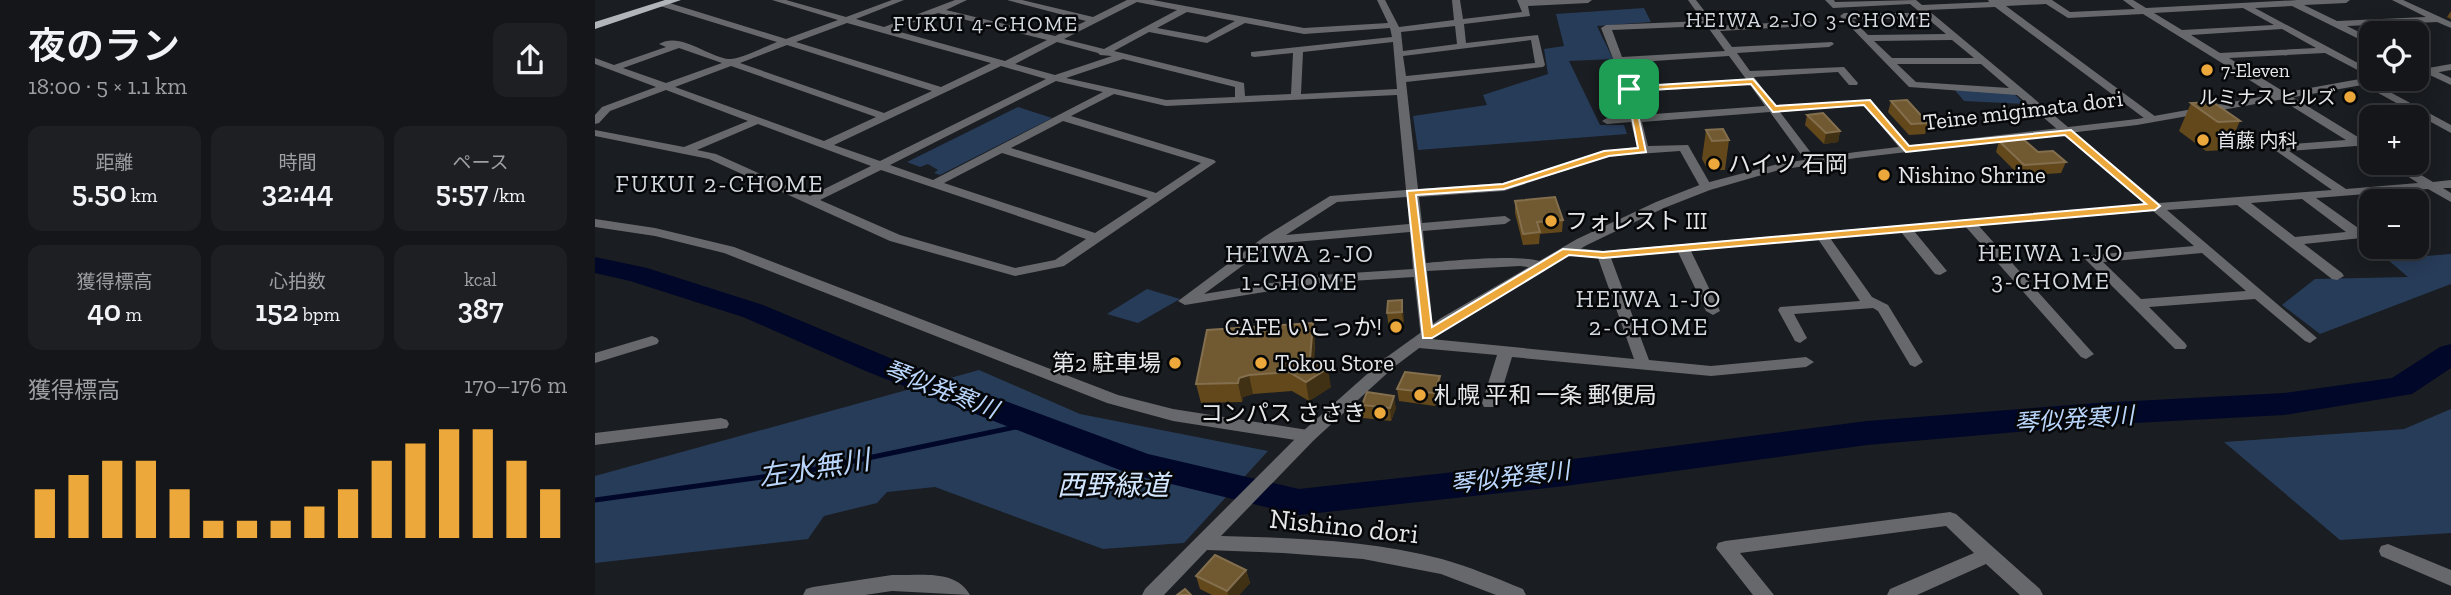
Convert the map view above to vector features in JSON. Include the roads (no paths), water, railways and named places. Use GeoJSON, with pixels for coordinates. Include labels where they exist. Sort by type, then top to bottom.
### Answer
{"type":"FeatureCollection","features":[{"type":"Feature","properties":{"kind":"main road"},"geometry":{"type":"LineString","coordinates":[[595,26],[676,0]]}},
{"type":"Feature","properties":{"kind":"street"},"geometry":{"type":"LineString","coordinates":[[776,0],[1055,78],[1166,103],[1296,97],[1401,86],[1540,65],[1535,37],[1398,54]]}},
{"type":"Feature","properties":{"kind":"street"},"geometry":{"type":"LineString","coordinates":[[595,121],[601,109],[901,0]]}},
{"type":"Feature","properties":{"kind":"street"},"geometry":{"type":"LineString","coordinates":[[885,30],[963,0]]}},
{"type":"Feature","properties":{"kind":"street"},"geometry":{"type":"LineString","coordinates":[[1011,0],[1094,20]]}},
{"type":"Feature","properties":{"kind":"street"},"geometry":{"type":"LineString","coordinates":[[824,145],[1053,41],[1133,0],[1304,31],[1395,31]]}},
{"type":"Feature","properties":{"kind":"street"},"geometry":{"type":"LineString","coordinates":[[1381,0],[1395,31],[1398,54],[1423,339],[1506,352],[1711,371],[1806,362]]}},
{"type":"Feature","properties":{"kind":"street"},"geometry":{"type":"LineString","coordinates":[[1457,0],[1462,46]]}},
{"type":"Feature","properties":{"kind":"street"},"geometry":{"type":"LineString","coordinates":[[1254,54],[1298,49],[1395,31],[1527,14],[1522,2],[1588,0]]}},
{"type":"Feature","properties":{"kind":"street"},"geometry":{"type":"LineString","coordinates":[[1692,0],[1812,162]]}},
{"type":"Feature","properties":{"kind":"street"},"geometry":{"type":"LineString","coordinates":[[1829,0],[1833,5],[2047,1],[2068,15],[2346,0]]}},
{"type":"Feature","properties":{"kind":"street"},"geometry":{"type":"LineString","coordinates":[[2127,0],[2358,142]]}},
{"type":"Feature","properties":{"kind":"street"},"geometry":{"type":"LineString","coordinates":[[2234,0],[2326,50],[2359,72]]}},
{"type":"Feature","properties":{"kind":"street"},"geometry":{"type":"LineString","coordinates":[[2396,0],[2451,25]]}},
{"type":"Feature","properties":{"kind":"street"},"geometry":{"type":"LineString","coordinates":[[2291,1],[2359,36]]}},
{"type":"Feature","properties":{"kind":"street"},"geometry":{"type":"LineString","coordinates":[[1994,2],[2152,118]]}},
{"type":"Feature","properties":{"kind":"street"},"geometry":{"type":"LineString","coordinates":[[1915,3],[2310,338]]}},
{"type":"Feature","properties":{"kind":"street"},"geometry":{"type":"LineString","coordinates":[[663,4],[941,90]]}},
{"type":"Feature","properties":{"kind":"street"},"geometry":{"type":"LineString","coordinates":[[1103,53],[1185,9]]}},
{"type":"Feature","properties":{"kind":"street"},"geometry":{"type":"LineString","coordinates":[[937,10],[1053,41],[1240,85],[1240,100]]}},
{"type":"Feature","properties":{"kind":"street"},"geometry":{"type":"LineString","coordinates":[[1930,16],[1844,16],[1913,85],[2020,92]]}},
{"type":"Feature","properties":{"kind":"street"},"geometry":{"type":"LineString","coordinates":[[1147,29],[1207,40],[1243,19]]}},
{"type":"Feature","properties":{"kind":"street"},"geometry":{"type":"LineString","coordinates":[[2336,24],[2438,19]]}},
{"type":"Feature","properties":{"kind":"street"},"geometry":{"type":"LineString","coordinates":[[1643,150],[1629,89],[1606,28],[1806,23]]}},
{"type":"Feature","properties":{"kind":"street"},"geometry":{"type":"LineString","coordinates":[[2181,33],[2283,27]]}},
{"type":"Feature","properties":{"kind":"street"},"geometry":{"type":"LineString","coordinates":[[1866,38],[1956,37]]}},
{"type":"Feature","properties":{"kind":"street"},"geometry":{"type":"LineString","coordinates":[[664,44],[680,45],[885,117]]}},
{"type":"Feature","properties":{"kind":"street"},"geometry":{"type":"LineString","coordinates":[[1618,60],[1829,44]]}},
{"type":"Feature","properties":{"kind":"street"},"geometry":{"type":"LineString","coordinates":[[614,68],[680,45]]}},
{"type":"Feature","properties":{"kind":"street"},"geometry":{"type":"LineString","coordinates":[[1296,97],[1298,49]]}},
{"type":"Feature","properties":{"kind":"street"},"geometry":{"type":"LineString","coordinates":[[2219,56],[2326,50]]}},
{"type":"Feature","properties":{"kind":"street"},"geometry":{"type":"LineString","coordinates":[[811,200],[1055,78],[1119,57]]}},
{"type":"Feature","properties":{"kind":"street"},"geometry":{"type":"LineString","coordinates":[[595,61],[880,166],[1096,238]]}},
{"type":"Feature","properties":{"kind":"street"},"geometry":{"type":"LineString","coordinates":[[1889,61],[1983,61]]}},
{"type":"Feature","properties":{"kind":"street"},"geometry":{"type":"LineString","coordinates":[[2429,71],[2451,67]]}},
{"type":"Feature","properties":{"kind":"street"},"geometry":{"type":"LineString","coordinates":[[1629,89],[1841,69],[1853,83]]}},
{"type":"Feature","properties":{"kind":"street"},"geometry":{"type":"LineString","coordinates":[[2429,71],[2451,82]]}},
{"type":"Feature","properties":{"kind":"street","name":"Teine migimata dori"},"geometry":{"type":"LineString","coordinates":[[1203,543],[1308,436],[1389,363],[1423,339],[1567,251],[1660,205],[1706,187],[1778,167],[1906,149],[2067,132],[2359,80]]}},
{"type":"Feature","properties":{"kind":"street"},"geometry":{"type":"LineString","coordinates":[[933,184],[1112,91]]}},
{"type":"Feature","properties":{"kind":"street"},"geometry":{"type":"LineString","coordinates":[[2389,91],[2451,130]]}},
{"type":"Feature","properties":{"kind":"street"},"geometry":{"type":"LineString","coordinates":[[1607,121],[1867,102],[1906,149]]}},
{"type":"Feature","properties":{"kind":"street"},"geometry":{"type":"LineString","coordinates":[[595,133],[712,156],[895,238],[1015,272],[1059,263],[1210,162],[1062,117]]}},
{"type":"Feature","properties":{"kind":"street"},"geometry":{"type":"LineString","coordinates":[[687,151],[757,121]]}},
{"type":"Feature","properties":{"kind":"street"},"geometry":{"type":"LineString","coordinates":[[2343,192],[2278,148],[2358,142]]}},
{"type":"Feature","properties":{"kind":"street"},"geometry":{"type":"LineString","coordinates":[[1543,265],[1520,261],[1320,279],[1185,301],[1269,240],[1334,199],[1504,187],[1608,153],[1684,148],[1706,187]]}},
{"type":"Feature","properties":{"kind":"street"},"geometry":{"type":"LineString","coordinates":[[1002,149],[1157,197]]}},
{"type":"Feature","properties":{"kind":"street"},"geometry":{"type":"LineString","coordinates":[[2412,175],[2451,198]]}},
{"type":"Feature","properties":{"kind":"street"},"geometry":{"type":"LineString","coordinates":[[2381,189],[2451,184]]}},
{"type":"Feature","properties":{"kind":"street"},"geometry":{"type":"LineString","coordinates":[[1567,251],[1603,255],[2359,191]]}},
{"type":"Feature","properties":{"kind":"street"},"geometry":{"type":"LineString","coordinates":[[2304,195],[2359,230]]}},
{"type":"Feature","properties":{"kind":"street"},"geometry":{"type":"LineString","coordinates":[[2239,200],[2337,276]]}},
{"type":"Feature","properties":{"kind":"street"},"geometry":{"type":"LineString","coordinates":[[1269,240],[1505,220]]}},
{"type":"Feature","properties":{"kind":"street"},"geometry":{"type":"LineString","coordinates":[[1968,222],[2086,354]]}},
{"type":"Feature","properties":{"kind":"street"},"geometry":{"type":"LineString","coordinates":[[595,223],[655,232],[729,250],[1113,399],[1173,415],[1308,436]]}},
{"type":"Feature","properties":{"kind":"street"},"geometry":{"type":"LineString","coordinates":[[1905,228],[1940,271]]}},
{"type":"Feature","properties":{"kind":"street"},"geometry":{"type":"LineString","coordinates":[[2292,241],[2359,235]]}},
{"type":"Feature","properties":{"kind":"street"},"geometry":{"type":"LineString","coordinates":[[1821,236],[1867,300],[1884,308],[1915,362]]}},
{"type":"Feature","properties":{"kind":"street"},"geometry":{"type":"LineString","coordinates":[[1683,248],[1713,311]]}},
{"type":"Feature","properties":{"kind":"street"},"geometry":{"type":"LineString","coordinates":[[2180,346],[2092,259],[2206,249]]}},
{"type":"Feature","properties":{"kind":"street"},"geometry":{"type":"LineString","coordinates":[[1603,255],[1643,363]]}},
{"type":"Feature","properties":{"kind":"street"},"geometry":{"type":"LineString","coordinates":[[2137,304],[2259,294]]}},
{"type":"Feature","properties":{"kind":"street"},"geometry":{"type":"LineString","coordinates":[[1800,338],[1785,310],[1875,304]]}},
{"type":"Feature","properties":{"kind":"street"},"geometry":{"type":"LineString","coordinates":[[595,358],[652,341]]}},
{"type":"Feature","properties":{"kind":"street"},"geometry":{"type":"LineString","coordinates":[[1490,403],[1506,352]]}},
{"type":"Feature","properties":{"kind":"street"},"geometry":{"type":"LineString","coordinates":[[595,439],[720,424]]}},
{"type":"Feature","properties":{"kind":"street"},"geometry":{"type":"LineString","coordinates":[[1764,595],[1725,548],[1950,519],[2033,595]]}},
{"type":"Feature","properties":{"kind":"street"},"geometry":{"type":"LineString","coordinates":[[1152,595],[1203,543]]}},
{"type":"Feature","properties":{"kind":"street","name":"Nishino dori"},"geometry":{"type":"LineString","coordinates":[[1203,543],[1336,548],[1388,555],[1436,565],[1504,593]]}},
{"type":"Feature","properties":{"kind":"street"},"geometry":{"type":"LineString","coordinates":[[2388,551],[2451,578]]}},
{"type":"Feature","properties":{"kind":"street"},"geometry":{"type":"LineString","coordinates":[[1897,595],[1990,554]]}},
{"type":"Feature","properties":{"kind":"street"},"geometry":{"type":"LineString","coordinates":[[813,595],[892,583],[945,584],[960,595]]}},
{"type":"Feature","properties":{"kind":"waterway","name":"琴似発寒川"},"geometry":{"type":"LineString","coordinates":[[595,265],[637,274],[753,311],[879,365],[1142,465],[1299,502],[1565,473],[1867,433],[2097,414],[2284,404],[2401,387],[2451,354]]}},
{"type":"Feature","properties":{"kind":"waterway","name":"左水無川"},"geometry":{"type":"LineString","coordinates":[[595,500],[806,471],[1030,424]]}},
{"type":"Feature","properties":{"kind":"place","name":"7-Eleven"},"geometry":{"type":"Point","coordinates":[2207,70]}},
{"type":"Feature","properties":{"kind":"place","name":"ルミナス ヒルズ"},"geometry":{"type":"Point","coordinates":[2350,97]}},
{"type":"Feature","properties":{"kind":"place","name":"首藤 内科"},"geometry":{"type":"Point","coordinates":[2203,140]}},
{"type":"Feature","properties":{"kind":"place","name":"ハイツ 石岡"},"geometry":{"type":"Point","coordinates":[1714,164]}},
{"type":"Feature","properties":{"kind":"place","name":"Nishino Shrine"},"geometry":{"type":"Point","coordinates":[1884,175]}},
{"type":"Feature","properties":{"kind":"place","name":"フォレスト III"},"geometry":{"type":"Point","coordinates":[1551,221]}},
{"type":"Feature","properties":{"kind":"place","name":"CAFE いこっか!"},"geometry":{"type":"Point","coordinates":[1396,327]}},
{"type":"Feature","properties":{"kind":"place","name":"第2 駐車場"},"geometry":{"type":"Point","coordinates":[1175,363]}},
{"type":"Feature","properties":{"kind":"place","name":"Tokou Store"},"geometry":{"type":"Point","coordinates":[1261,363]}},
{"type":"Feature","properties":{"kind":"place","name":"札幌 平和 一条 郵便局"},"geometry":{"type":"Point","coordinates":[1420,395]}},
{"type":"Feature","properties":{"kind":"place","name":"コンパス ささき"},"geometry":{"type":"Point","coordinates":[1380,413]}},
{"type":"Feature","properties":{"kind":"district","name":"HEIWA 2-JO 3-CHOME"},"geometry":{"type":"Point","coordinates":[1809,19]}},
{"type":"Feature","properties":{"kind":"district","name":"FUKUI 4-CHOME"},"geometry":{"type":"Point","coordinates":[986,23]}},
{"type":"Feature","properties":{"kind":"district","name":"FUKUI 2-CHOME"},"geometry":{"type":"Point","coordinates":[720,183]}},
{"type":"Feature","properties":{"kind":"district","name":"HEIWA 1-JO 3-CHOME"},"geometry":{"type":"Point","coordinates":[2051,266]}},
{"type":"Feature","properties":{"kind":"district","name":"HEIWA 2-JO 1-CHOME"},"geometry":{"type":"Point","coordinates":[1300,267]}},
{"type":"Feature","properties":{"kind":"district","name":"HEIWA 1-JO 2-CHOME"},"geometry":{"type":"Point","coordinates":[1649,312]}},
{"type":"Feature","properties":{"kind":"park label","name":"西野緑道"},"geometry":{"type":"Point","coordinates":[1113,485]}}]}
